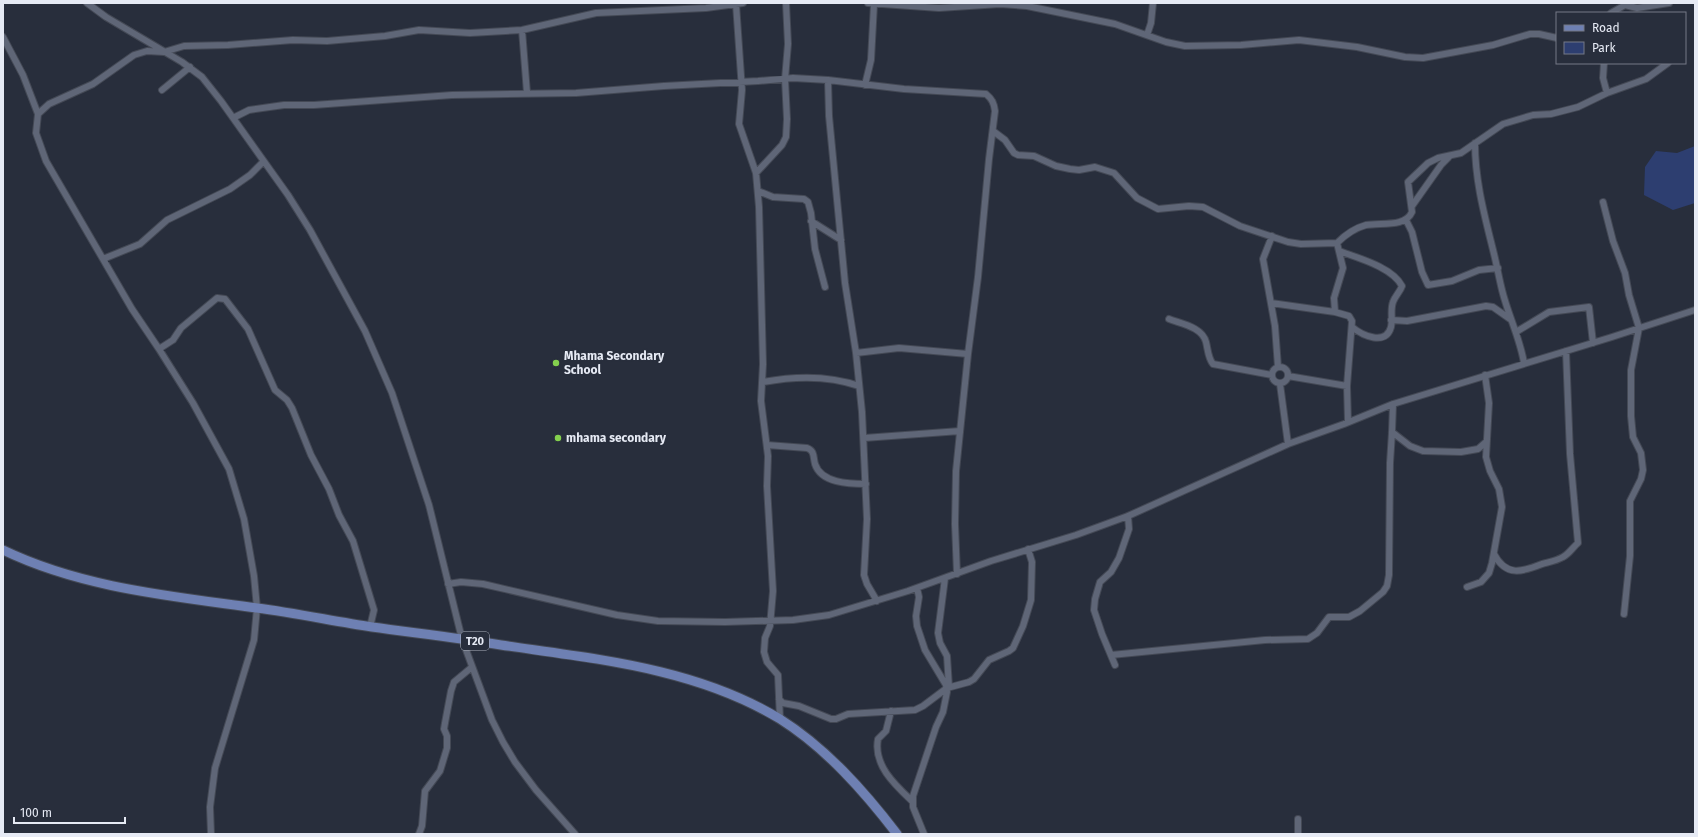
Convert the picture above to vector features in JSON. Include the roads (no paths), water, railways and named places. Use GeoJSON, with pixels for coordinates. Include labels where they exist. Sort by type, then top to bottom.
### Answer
{"type":"FeatureCollection","features":[{"type":"Feature","properties":{"kind":"main road","name":"T20"},"geometry":{"type":"LineString","coordinates":[[3,550],[40,566],[84,579],[151,593],[257,608],[370,627],[600,660],[687,678],[737,697],[780,719],[818,747],[867,797],[897,834]]}},
{"type":"Feature","properties":{"kind":"street"},"geometry":{"type":"LineString","coordinates":[[87,3],[106,17],[190,67],[208,84],[288,195],[310,230],[365,331],[398,407],[429,505],[462,639],[492,720],[511,755],[536,790],[575,834]]}},
{"type":"Feature","properties":{"kind":"street"},"geometry":{"type":"LineString","coordinates":[[38,114],[43,108],[54,101],[93,84],[134,55],[147,52],[164,52],[184,46],[228,45],[293,40],[327,41],[385,36],[419,30],[470,33],[522,30],[581,15],[596,13],[743,3]]}},
{"type":"Feature","properties":{"kind":"street"},"geometry":{"type":"LineString","coordinates":[[756,173],[782,145],[786,137],[787,119],[785,79],[788,44],[786,3]]}},
{"type":"Feature","properties":{"kind":"street"},"geometry":{"type":"LineString","coordinates":[[1147,35],[1151,23],[1153,3]]}},
{"type":"Feature","properties":{"kind":"street"},"geometry":{"type":"LineString","coordinates":[[1613,12],[1625,5],[1637,8],[1669,3]]}},
{"type":"Feature","properties":{"kind":"street"},"geometry":{"type":"LineString","coordinates":[[736,4],[742,82],[739,124],[756,173],[758,191],[763,382],[761,401],[767,445],[767,486],[773,591],[770,621],[765,638],[764,652],[767,662],[778,675],[780,719]]}},
{"type":"Feature","properties":{"kind":"street"},"geometry":{"type":"LineString","coordinates":[[865,85],[871,60],[871,4],[939,8],[1000,4],[1027,6],[1115,24],[1166,42],[1185,46],[1241,45],[1299,40],[1357,47],[1404,57],[1423,58],[1493,45],[1530,34],[1539,34],[1556,38]]}},
{"type":"Feature","properties":{"kind":"street"},"geometry":{"type":"LineString","coordinates":[[522,30],[527,93]]}},
{"type":"Feature","properties":{"kind":"street"},"geometry":{"type":"LineString","coordinates":[[3,37],[25,80],[38,114],[36,133],[46,161],[132,309],[193,403],[229,469],[244,519],[254,576],[257,608],[254,640],[215,768],[210,807],[211,834]]}},
{"type":"Feature","properties":{"kind":"street"},"geometry":{"type":"LineString","coordinates":[[1604,64],[1603,78],[1607,93]]}},
{"type":"Feature","properties":{"kind":"street"},"geometry":{"type":"LineString","coordinates":[[993,131],[1005,140],[1014,153],[1018,155],[1034,156],[1056,166],[1070,169],[1079,170],[1095,167],[1114,173],[1137,198],[1152,207],[1163,210],[1189,206],[1203,207],[1213,210],[1228,221],[1288,242],[1300,244],[1337,243],[1357,228],[1367,225],[1396,223],[1406,220],[1411,214],[1412,206],[1408,185],[1409,180],[1428,163],[1438,158],[1461,153],[1503,124],[1533,115],[1563,111],[1594,100],[1607,93],[1646,79],[1667,64]]}},
{"type":"Feature","properties":{"kind":"street"},"geometry":{"type":"LineString","coordinates":[[162,90],[190,67]]}},
{"type":"Feature","properties":{"kind":"street"},"geometry":{"type":"LineString","coordinates":[[233,118],[249,110],[284,104],[314,105],[452,95],[576,92],[785,79],[828,80],[904,89],[986,94],[991,98],[995,111],[956,470],[955,500],[957,574]]}},
{"type":"Feature","properties":{"kind":"street"},"geometry":{"type":"LineString","coordinates":[[828,80],[829,116],[845,283],[856,353],[864,438],[867,519],[864,575],[867,584],[877,602]]}},
{"type":"Feature","properties":{"kind":"street"},"geometry":{"type":"LineString","coordinates":[[1475,143],[1480,199],[1498,268],[1502,290],[1510,319],[1522,351],[1524,363]]}},
{"type":"Feature","properties":{"kind":"street"},"geometry":{"type":"LineString","coordinates":[[1412,206],[1441,165],[1451,155]]}},
{"type":"Feature","properties":{"kind":"street"},"geometry":{"type":"LineString","coordinates":[[103,259],[146,241],[167,220],[230,190],[250,175],[263,162]]}},
{"type":"Feature","properties":{"kind":"street"},"geometry":{"type":"LineString","coordinates":[[758,191],[773,197],[806,200],[810,206],[815,249],[825,287]]}},
{"type":"Feature","properties":{"kind":"street"},"geometry":{"type":"LineString","coordinates":[[1603,202],[1613,241],[1625,273],[1629,295],[1639,328],[1631,370],[1631,416],[1633,437],[1641,453],[1643,470],[1641,479],[1630,501],[1630,556],[1624,614]]}},
{"type":"Feature","properties":{"kind":"street"},"geometry":{"type":"LineString","coordinates":[[1406,220],[1416,243],[1422,272],[1428,285],[1452,281],[1479,270],[1498,268]]}},
{"type":"Feature","properties":{"kind":"street"},"geometry":{"type":"LineString","coordinates":[[812,221],[841,240]]}},
{"type":"Feature","properties":{"kind":"street"},"geometry":{"type":"LineString","coordinates":[[1272,236],[1263,259],[1272,303],[1278,367]]}},
{"type":"Feature","properties":{"kind":"street"},"geometry":{"type":"LineString","coordinates":[[1335,312],[1334,298],[1343,268],[1337,243]]}},
{"type":"Feature","properties":{"kind":"street"},"geometry":{"type":"LineString","coordinates":[[1339,251],[1380,267],[1401,283],[1402,286],[1401,290],[1393,300],[1392,325],[1388,333],[1381,338],[1374,338],[1363,334],[1352,327]]}},
{"type":"Feature","properties":{"kind":"street"},"geometry":{"type":"LineString","coordinates":[[159,349],[173,340],[182,328],[216,298],[225,299],[244,321],[275,390],[287,400],[292,408],[311,455],[329,489],[338,515],[355,546],[374,610],[370,627]]}},
{"type":"Feature","properties":{"kind":"street"},"geometry":{"type":"LineString","coordinates":[[1272,303],[1335,312],[1350,316],[1352,327],[1347,386],[1348,422]]}},
{"type":"Feature","properties":{"kind":"street"},"geometry":{"type":"LineString","coordinates":[[1391,320],[1407,321],[1486,306],[1493,306],[1510,319]]}},
{"type":"Feature","properties":{"kind":"street"},"geometry":{"type":"LineString","coordinates":[[1516,332],[1549,312],[1589,307],[1593,343]]}},
{"type":"Feature","properties":{"kind":"street"},"geometry":{"type":"LineString","coordinates":[[448,584],[461,582],[482,584],[617,615],[658,621],[726,622],[812,618],[877,602],[1128,516],[1288,444],[1393,404],[1695,310]]}},
{"type":"Feature","properties":{"kind":"street"},"geometry":{"type":"LineString","coordinates":[[1169,319],[1191,328],[1202,335],[1206,343],[1210,360],[1213,364],[1226,368],[1272,375]]}},
{"type":"Feature","properties":{"kind":"street"},"geometry":{"type":"LineString","coordinates":[[856,353],[899,348],[968,354]]}},
{"type":"Feature","properties":{"kind":"street"},"geometry":{"type":"LineString","coordinates":[[1494,554],[1497,561],[1507,568],[1514,571],[1522,571],[1563,557],[1578,542],[1570,454],[1566,351]]}},
{"type":"Feature","properties":{"kind":"street"},"geometry":{"type":"LineString","coordinates":[[1278,367],[1274,370],[1272,375],[1273,380],[1280,384]]}},
{"type":"Feature","properties":{"kind":"street"},"geometry":{"type":"LineString","coordinates":[[1278,367],[1285,369],[1288,376]]}},
{"type":"Feature","properties":{"kind":"street"},"geometry":{"type":"LineString","coordinates":[[1467,587],[1481,582],[1492,563],[1501,515],[1502,499],[1500,489],[1488,465],[1486,457],[1489,403],[1485,375]]}},
{"type":"Feature","properties":{"kind":"street"},"geometry":{"type":"LineString","coordinates":[[1288,376],[1347,386]]}},
{"type":"Feature","properties":{"kind":"street"},"geometry":{"type":"LineString","coordinates":[[1280,384],[1284,382],[1288,376]]}},
{"type":"Feature","properties":{"kind":"street"},"geometry":{"type":"LineString","coordinates":[[763,382],[786,378],[819,377],[847,381],[859,386]]}},
{"type":"Feature","properties":{"kind":"street"},"geometry":{"type":"LineString","coordinates":[[1280,384],[1288,444]]}},
{"type":"Feature","properties":{"kind":"street"},"geometry":{"type":"LineString","coordinates":[[1111,654],[1265,640],[1308,639],[1317,633],[1328,617],[1349,618],[1383,592],[1387,586],[1389,575],[1390,463],[1393,404]]}},
{"type":"Feature","properties":{"kind":"street"},"geometry":{"type":"LineString","coordinates":[[864,438],[960,431]]}},
{"type":"Feature","properties":{"kind":"street"},"geometry":{"type":"LineString","coordinates":[[1392,432],[1410,446],[1424,451],[1461,452],[1478,449],[1486,442]]}},
{"type":"Feature","properties":{"kind":"street"},"geometry":{"type":"LineString","coordinates":[[767,445],[807,448],[812,452],[817,469],[826,476],[838,482],[866,484]]}},
{"type":"Feature","properties":{"kind":"street"},"geometry":{"type":"LineString","coordinates":[[1115,665],[1097,622],[1094,610],[1095,599],[1100,582],[1111,572],[1119,558],[1129,528],[1128,516]]}},
{"type":"Feature","properties":{"kind":"street"},"geometry":{"type":"LineString","coordinates":[[779,698],[783,703],[799,706],[831,719],[848,714],[919,708],[948,688],[969,682],[974,679],[989,660],[1013,648],[1023,626],[1031,600],[1032,562],[1028,549]]}},
{"type":"Feature","properties":{"kind":"street"},"geometry":{"type":"LineString","coordinates":[[912,801],[947,699],[947,656],[940,643],[938,633],[945,578]]}},
{"type":"Feature","properties":{"kind":"street"},"geometry":{"type":"LineString","coordinates":[[917,588],[919,597],[916,616],[917,626],[925,650],[948,688]]}},
{"type":"Feature","properties":{"kind":"street"},"geometry":{"type":"LineString","coordinates":[[419,834],[422,826],[425,791],[440,771],[447,748],[447,736],[444,729],[453,685],[472,667]]}},
{"type":"Feature","properties":{"kind":"street"},"geometry":{"type":"LineString","coordinates":[[891,711],[886,731],[878,739],[878,757],[889,777],[912,801],[924,834]]}},
{"type":"Feature","properties":{"kind":"street"},"geometry":{"type":"LineString","coordinates":[[1298,819],[1298,834]]}},
{"type":"Feature","properties":{"kind":"place","name":"Mhama Secondary School"},"geometry":{"type":"Point","coordinates":[556,363]}},
{"type":"Feature","properties":{"kind":"place","name":"mhama secondary"},"geometry":{"type":"Point","coordinates":[558,438]}}]}
